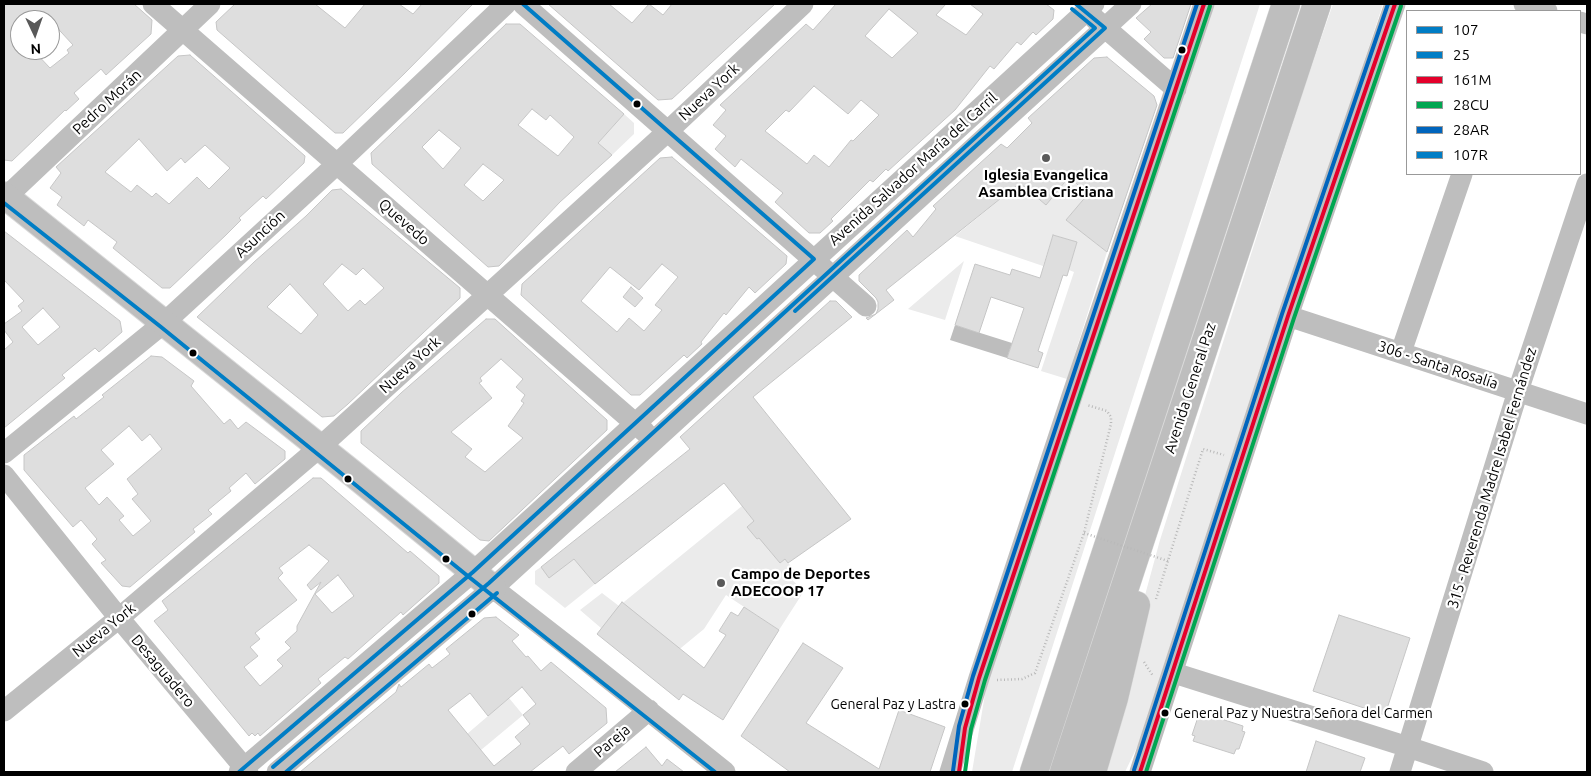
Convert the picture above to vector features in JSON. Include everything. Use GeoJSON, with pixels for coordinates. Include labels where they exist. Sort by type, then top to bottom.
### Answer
{"type":"FeatureCollection","features":[{"type":"Feature","properties":{"kind":"highway","name":"Avenida General Paz"},"geometry":{"type":"LineString","coordinates":[[1034,772],[1286,4]]}},
{"type":"Feature","properties":{"kind":"highway","name":"Avenida General Paz"},"geometry":{"type":"LineString","coordinates":[[1064,772],[1317,4]]}},
{"type":"Feature","properties":{"kind":"highway"},"geometry":{"type":"LineString","coordinates":[[1092,772],[1114,698],[1139,590],[1163,471]]}},
{"type":"Feature","properties":{"kind":"main road"},"geometry":{"type":"LineString","coordinates":[[5,197],[165,322],[493,588]]}},
{"type":"Feature","properties":{"kind":"street","name":"Quevedo"},"geometry":{"type":"LineString","coordinates":[[153,4],[655,440]]}},
{"type":"Feature","properties":{"kind":"street","name":"Pedro Morán"},"geometry":{"type":"LineString","coordinates":[[5,197],[210,4]]}},
{"type":"Feature","properties":{"kind":"street","name":"Asunción"},"geometry":{"type":"LineString","coordinates":[[4,453],[165,322],[337,164],[506,4]]}},
{"type":"Feature","properties":{"kind":"street"},"geometry":{"type":"LineString","coordinates":[[523,4],[866,306]]}},
{"type":"Feature","properties":{"kind":"street","name":"Nueva York"},"geometry":{"type":"LineString","coordinates":[[4,711],[119,618],[320,447],[667,132],[803,4]]}},
{"type":"Feature","properties":{"kind":"street","name":"Avenida Salvador María del Carril"},"geometry":{"type":"LineString","coordinates":[[277,772],[493,588],[1131,4]]}},
{"type":"Feature","properties":{"kind":"street"},"geometry":{"type":"LineString","coordinates":[[950,772],[979,678],[1204,4]]}},
{"type":"Feature","properties":{"kind":"street"},"geometry":{"type":"LineString","coordinates":[[1140,772],[1288,316],[1396,4]]}},
{"type":"Feature","properties":{"kind":"street"},"geometry":{"type":"LineString","coordinates":[[1524,4],[1544,10]]}},
{"type":"Feature","properties":{"kind":"street"},"geometry":{"type":"LineString","coordinates":[[1085,6],[1105,28],[1176,89]]}},
{"type":"Feature","properties":{"kind":"street","name":"Avenida Salvador María del Carril"},"geometry":{"type":"LineString","coordinates":[[244,771],[473,572],[814,260],[1085,6]]}},
{"type":"Feature","properties":{"kind":"street"},"geometry":{"type":"LineString","coordinates":[[1401,352],[1462,175]]}},
{"type":"Feature","properties":{"kind":"street","name":"315 - Reverenda Madre Isabel Fernández"},"geometry":{"type":"LineString","coordinates":[[1400,772],[1518,391],[1587,184]]}},
{"type":"Feature","properties":{"kind":"street","name":"306 - Santa Rosalía"},"geometry":{"type":"LineString","coordinates":[[1288,316],[1587,414]]}},
{"type":"Feature","properties":{"kind":"street","name":"Desaguadero"},"geometry":{"type":"LineString","coordinates":[[4,475],[244,771]]}},
{"type":"Feature","properties":{"kind":"street"},"geometry":{"type":"LineString","coordinates":[[493,588],[725,772]]}},
{"type":"Feature","properties":{"kind":"street"},"geometry":{"type":"LineString","coordinates":[[1170,682],[1408,747],[1483,772]]}},
{"type":"Feature","properties":{"kind":"street","name":"Pareja"},"geometry":{"type":"LineString","coordinates":[[576,772],[649,710]]}},
{"type":"Feature","properties":{"kind":"street"},"geometry":{"type":"LineString","coordinates":[[959,772],[965,728]]}},
{"type":"Feature","properties":{"kind":"path"},"geometry":{"type":"LineString","coordinates":[[979,678],[1022,679],[1035,673],[1084,534],[1111,424],[1107,411],[1071,400]]}},
{"type":"Feature","properties":{"kind":"path"},"geometry":{"type":"LineString","coordinates":[[1084,534],[1168,561],[1203,449],[1242,461]]}},
{"type":"Feature","properties":{"kind":"path"},"geometry":{"type":"LineString","coordinates":[[1142,660],[1158,683],[1170,682]]}},
{"type":"Feature","properties":{"kind":"shaded area"},"geometry":{"type":"Polygon","coordinates":[[[1213,4],[1260,4],[1012,772],[972,772],[985,694],[997,649],[1213,4]]]}},
{"type":"Feature","properties":{"kind":"shaded area"},"geometry":{"type":"Polygon","coordinates":[[[1333,4],[1383,4],[1182,615],[1150,720],[1125,772],[1097,772],[1160,540],[1304,88],[1333,4]]]}},
{"type":"Feature","properties":{"kind":"shaded area"},"geometry":{"type":"Polygon","coordinates":[[[624,114],[634,123],[634,134],[612,155],[598,143],[624,114]]]}},
{"type":"Feature","properties":{"kind":"shaded area"},"geometry":{"type":"Polygon","coordinates":[[[1069,178],[1088,194],[1066,220],[1107,252],[1067,379],[1041,371],[1074,272],[1069,270],[1077,242],[1053,235],[1043,266],[955,236],[1020,183],[1046,204],[1069,178]]]}},
{"type":"Feature","properties":{"kind":"shaded area"},"geometry":{"type":"Polygon","coordinates":[[[964,261],[945,320],[908,309],[964,261]]]}},
{"type":"Feature","properties":{"kind":"shaded area"},"geometry":{"type":"Polygon","coordinates":[[[955,325],[1012,343],[1007,358],[950,340],[955,325]]]}},
{"type":"Feature","properties":{"kind":"shaded area","name":"Campo de Deportes ADECOOP 17"},"geometry":{"type":"Polygon","coordinates":[[[742,506],[754,521],[748,527],[757,539],[765,534],[769,550],[780,563],[785,559],[794,570],[788,576],[804,591],[779,630],[726,595],[704,629],[648,675],[597,634],[601,628],[580,610],[602,593],[619,606],[742,506]]]}},
{"type":"Feature","properties":{"kind":"shaded area"},"geometry":{"type":"Polygon","coordinates":[[[574,559],[595,584],[565,608],[535,584],[535,571],[541,567],[549,577],[574,559]]]}},
{"type":"Feature","properties":{"kind":"shaded area"},"geometry":{"type":"Polygon","coordinates":[[[509,698],[523,715],[481,750],[467,734],[509,698]]]}},
{"type":"Feature","properties":{"kind":"building"},"geometry":{"type":"Polygon","coordinates":[[[4,4],[134,4],[152,20],[151,34],[106,75],[101,69],[74,93],[79,99],[12,161],[4,160],[4,4]]]}},
{"type":"Feature","properties":{"kind":"building"},"geometry":{"type":"Polygon","coordinates":[[[235,4],[315,4],[345,28],[365,4],[399,4],[413,14],[422,4],[473,4],[343,133],[335,133],[217,30],[216,22],[235,4]]]}},
{"type":"Feature","properties":{"kind":"building"},"geometry":{"type":"Polygon","coordinates":[[[548,4],[609,4],[632,23],[649,4],[663,15],[672,4],[775,4],[672,99],[658,100],[548,4]]]}},
{"type":"Feature","properties":{"kind":"building"},"geometry":{"type":"Polygon","coordinates":[[[836,4],[946,4],[936,15],[966,35],[983,14],[970,4],[1046,4],[1054,10],[1053,19],[1036,35],[1033,32],[1021,45],[1017,42],[994,69],[990,66],[955,110],[888,171],[886,169],[873,182],[870,180],[831,219],[833,221],[820,233],[809,233],[775,202],[783,193],[741,159],[735,167],[715,149],[726,136],[713,125],[726,110],[720,105],[806,24],[813,30],[836,4]],[[889,9],[865,36],[892,58],[918,33],[889,9]],[[814,86],[789,112],[786,110],[765,131],[807,164],[814,155],[829,167],[851,140],[853,141],[879,115],[861,100],[848,114],[814,86]]]}},
{"type":"Feature","properties":{"kind":"building"},"geometry":{"type":"Polygon","coordinates":[[[1152,4],[1191,4],[1173,58],[1164,58],[1144,39],[1151,32],[1136,18],[1152,4]]]}},
{"type":"Feature","properties":{"kind":"building"},"geometry":{"type":"Polygon","coordinates":[[[506,24],[520,24],[624,114],[598,143],[612,155],[560,202],[499,266],[488,267],[372,164],[371,153],[506,24]],[[532,109],[518,125],[558,156],[574,137],[550,115],[546,120],[532,109]],[[439,130],[422,147],[443,169],[461,148],[439,130]],[[483,164],[464,185],[483,201],[504,180],[483,164]]]}},
{"type":"Feature","properties":{"kind":"building"},"geometry":{"type":"Polygon","coordinates":[[[190,55],[305,156],[304,163],[266,199],[263,196],[239,218],[241,220],[170,288],[162,288],[113,248],[117,242],[88,220],[84,226],[57,205],[62,197],[50,188],[61,173],[56,167],[178,56],[190,55]],[[139,139],[105,172],[131,192],[137,185],[152,197],[156,193],[169,204],[197,177],[209,189],[230,168],[205,145],[185,163],[181,158],[167,171],[139,139]]]}},
{"type":"Feature","properties":{"kind":"building"},"geometry":{"type":"Polygon","coordinates":[[[1107,57],[1154,96],[1157,105],[1107,252],[1066,220],[1088,194],[1069,177],[1046,205],[1020,183],[886,290],[894,300],[876,314],[878,302],[859,281],[859,275],[907,230],[913,237],[936,209],[933,206],[1001,144],[1007,148],[1032,123],[1028,118],[1094,58],[1107,57]]]}},
{"type":"Feature","properties":{"kind":"building"},"geometry":{"type":"Polygon","coordinates":[[[672,157],[787,256],[786,264],[755,293],[749,287],[726,315],[724,313],[701,342],[702,344],[687,358],[684,355],[640,395],[631,395],[521,295],[522,284],[660,158],[672,157]],[[662,264],[639,290],[610,267],[581,301],[617,332],[629,318],[644,331],[662,310],[655,305],[678,277],[662,264]]]}},
{"type":"Feature","properties":{"kind":"building"},"geometry":{"type":"Polygon","coordinates":[[[341,189],[460,288],[460,298],[348,404],[334,416],[322,417],[197,317],[332,190],[341,189]],[[342,264],[323,284],[348,311],[360,300],[365,305],[384,288],[363,268],[356,275],[342,264]],[[290,284],[267,307],[301,334],[318,315],[290,284]]]}},
{"type":"Feature","properties":{"kind":"building"},"geometry":{"type":"Polygon","coordinates":[[[4,231],[120,321],[122,332],[99,352],[95,348],[85,356],[62,375],[65,378],[4,428],[4,350],[13,342],[4,330],[4,324],[22,311],[18,306],[24,301],[4,280],[4,231]],[[43,308],[22,327],[38,345],[60,327],[43,308]]]}},
{"type":"Feature","properties":{"kind":"building"},"geometry":{"type":"Polygon","coordinates":[[[1053,235],[1077,242],[1067,276],[1063,275],[1038,351],[1043,353],[1038,368],[1007,358],[1024,308],[991,297],[979,333],[955,325],[975,264],[1010,275],[1012,269],[1040,278],[1053,235]]]}},
{"type":"Feature","properties":{"kind":"building"},"geometry":{"type":"Polygon","coordinates":[[[631,287],[643,298],[635,307],[623,297],[631,287]]]}},
{"type":"Feature","properties":{"kind":"building"},"geometry":{"type":"Polygon","coordinates":[[[830,301],[836,301],[852,317],[753,397],[851,519],[788,563],[785,559],[780,563],[747,527],[754,521],[724,483],[595,584],[574,559],[549,578],[541,567],[690,449],[680,437],[830,301]]]}},
{"type":"Feature","properties":{"kind":"building"},"geometry":{"type":"Polygon","coordinates":[[[486,319],[495,319],[607,420],[607,430],[489,541],[480,540],[361,443],[361,431],[401,393],[486,319]],[[501,359],[480,378],[482,381],[479,383],[492,398],[451,432],[472,449],[465,457],[485,472],[523,438],[508,426],[524,403],[521,401],[525,395],[516,387],[523,379],[501,359]]]}},
{"type":"Feature","properties":{"kind":"building"},"geometry":{"type":"Polygon","coordinates":[[[151,356],[162,357],[194,381],[191,386],[224,424],[230,419],[238,429],[246,422],[285,451],[285,459],[255,484],[246,473],[229,488],[231,491],[208,510],[212,514],[193,529],[195,532],[130,587],[122,586],[101,563],[106,560],[92,544],[97,539],[81,520],[73,527],[24,470],[24,455],[74,416],[76,419],[104,397],[102,395],[151,356]],[[129,426],[101,450],[114,464],[85,488],[99,505],[107,497],[124,516],[119,520],[133,536],[151,521],[132,499],[138,494],[127,479],[162,449],[150,434],[142,441],[129,426]]]}},
{"type":"Feature","properties":{"kind":"building"},"geometry":{"type":"Polygon","coordinates":[[[313,478],[321,478],[408,553],[410,551],[439,576],[439,583],[403,615],[401,612],[348,659],[345,657],[318,679],[321,683],[260,736],[258,733],[255,736],[252,733],[249,736],[154,621],[168,610],[162,601],[313,478]],[[309,545],[279,568],[283,573],[278,578],[297,600],[255,633],[260,639],[250,647],[258,656],[244,667],[260,686],[283,666],[277,660],[291,648],[285,642],[297,631],[297,626],[321,582],[311,590],[307,585],[329,561],[309,545]],[[338,575],[315,594],[332,613],[354,596],[338,575]]]}},
{"type":"Feature","properties":{"kind":"building"},"geometry":{"type":"Polygon","coordinates":[[[622,602],[704,668],[726,635],[719,631],[731,612],[738,616],[744,607],[779,630],[723,720],[683,694],[679,700],[597,634],[622,602]]]}},
{"type":"Feature","properties":{"kind":"building"},"geometry":{"type":"Polygon","coordinates":[[[1339,615],[1410,638],[1385,715],[1313,691],[1339,615]]]}},
{"type":"Feature","properties":{"kind":"building"},"geometry":{"type":"Polygon","coordinates":[[[496,617],[519,635],[512,641],[541,671],[551,662],[606,708],[607,723],[569,754],[563,746],[530,772],[300,772],[396,692],[399,684],[401,687],[429,664],[432,668],[450,654],[446,649],[484,618],[496,617]],[[522,687],[488,716],[470,693],[448,710],[494,766],[521,744],[515,737],[530,724],[523,715],[536,704],[522,687]]]}},
{"type":"Feature","properties":{"kind":"building"},"geometry":{"type":"Polygon","coordinates":[[[803,643],[843,668],[806,723],[879,769],[899,710],[945,727],[930,772],[790,772],[741,736],[803,643]]]}},
{"type":"Feature","properties":{"kind":"building"},"geometry":{"type":"Polygon","coordinates":[[[1203,713],[1243,726],[1242,731],[1245,732],[1239,749],[1236,749],[1234,754],[1193,741],[1195,736],[1192,735],[1198,717],[1201,718],[1203,713]]]}},
{"type":"Feature","properties":{"kind":"building"},"geometry":{"type":"Polygon","coordinates":[[[1316,741],[1365,758],[1360,772],[1306,772],[1316,741]]]}},
{"type":"Feature","properties":{"kind":"building"},"geometry":{"type":"Polygon","coordinates":[[[646,747],[662,766],[667,759],[684,772],[615,772],[646,747]]]}},
{"type":"Feature","properties":{"kind":"transit line","name":"107"},"geometry":{"type":"LineString","coordinates":[[239,772],[473,572],[814,259],[523,4]]}},
{"type":"Feature","properties":{"kind":"transit line","name":"107"},"geometry":{"type":"LineString","coordinates":[[795,311],[1105,28],[1076,4]]}},
{"type":"Feature","properties":{"kind":"transit line","name":"28AR"},"geometry":{"type":"LineString","coordinates":[[953,771],[959,726],[973,676],[1197,4]]}},
{"type":"Feature","properties":{"kind":"transit line","name":"161M"},"geometry":{"type":"LineString","coordinates":[[959,772],[965,728],[979,678],[1204,4]]}},
{"type":"Feature","properties":{"kind":"transit line","name":"28AR"},"geometry":{"type":"LineString","coordinates":[[1134,770],[1282,314],[1388,4]]}},
{"type":"Feature","properties":{"kind":"transit line","name":"161M"},"geometry":{"type":"LineString","coordinates":[[1140,772],[1288,316],[1395,4]]}},
{"type":"Feature","properties":{"kind":"transit line","name":"28CU"},"geometry":{"type":"LineString","coordinates":[[965,772],[971,729],[985,680],[1210,6]]}},
{"type":"Feature","properties":{"kind":"transit line","name":"28CU"},"geometry":{"type":"LineString","coordinates":[[1146,772],[1294,318],[1401,6]]}},
{"type":"Feature","properties":{"kind":"transit line","name":"107R"},"geometry":{"type":"LineString","coordinates":[[273,767],[489,583],[1095,28],[1072,9]]}},
{"type":"Feature","properties":{"kind":"transit line","name":"25"},"geometry":{"type":"LineString","coordinates":[[4,203],[715,772]]}},
{"type":"Feature","properties":{"kind":"transit line","name":"25"},"geometry":{"type":"LineString","coordinates":[[286,772],[497,593]]}},
{"type":"Feature","properties":{"kind":"place","name":"Iglesia Evangelica Asamblea Cristiana"},"geometry":{"type":"Point","coordinates":[1046,158]}},
{"type":"Feature","properties":{"kind":"place","name":"Campo de Deportes ADECOOP 17"},"geometry":{"type":"Point","coordinates":[721,583]}},
{"type":"Feature","properties":{"kind":"place","name":"General Paz y Lastra"},"geometry":{"type":"Point","coordinates":[965,704]}},
{"type":"Feature","properties":{"kind":"place","name":"General Paz y Nuestra Señora del Carmen"},"geometry":{"type":"Point","coordinates":[1165,713]}}]}
